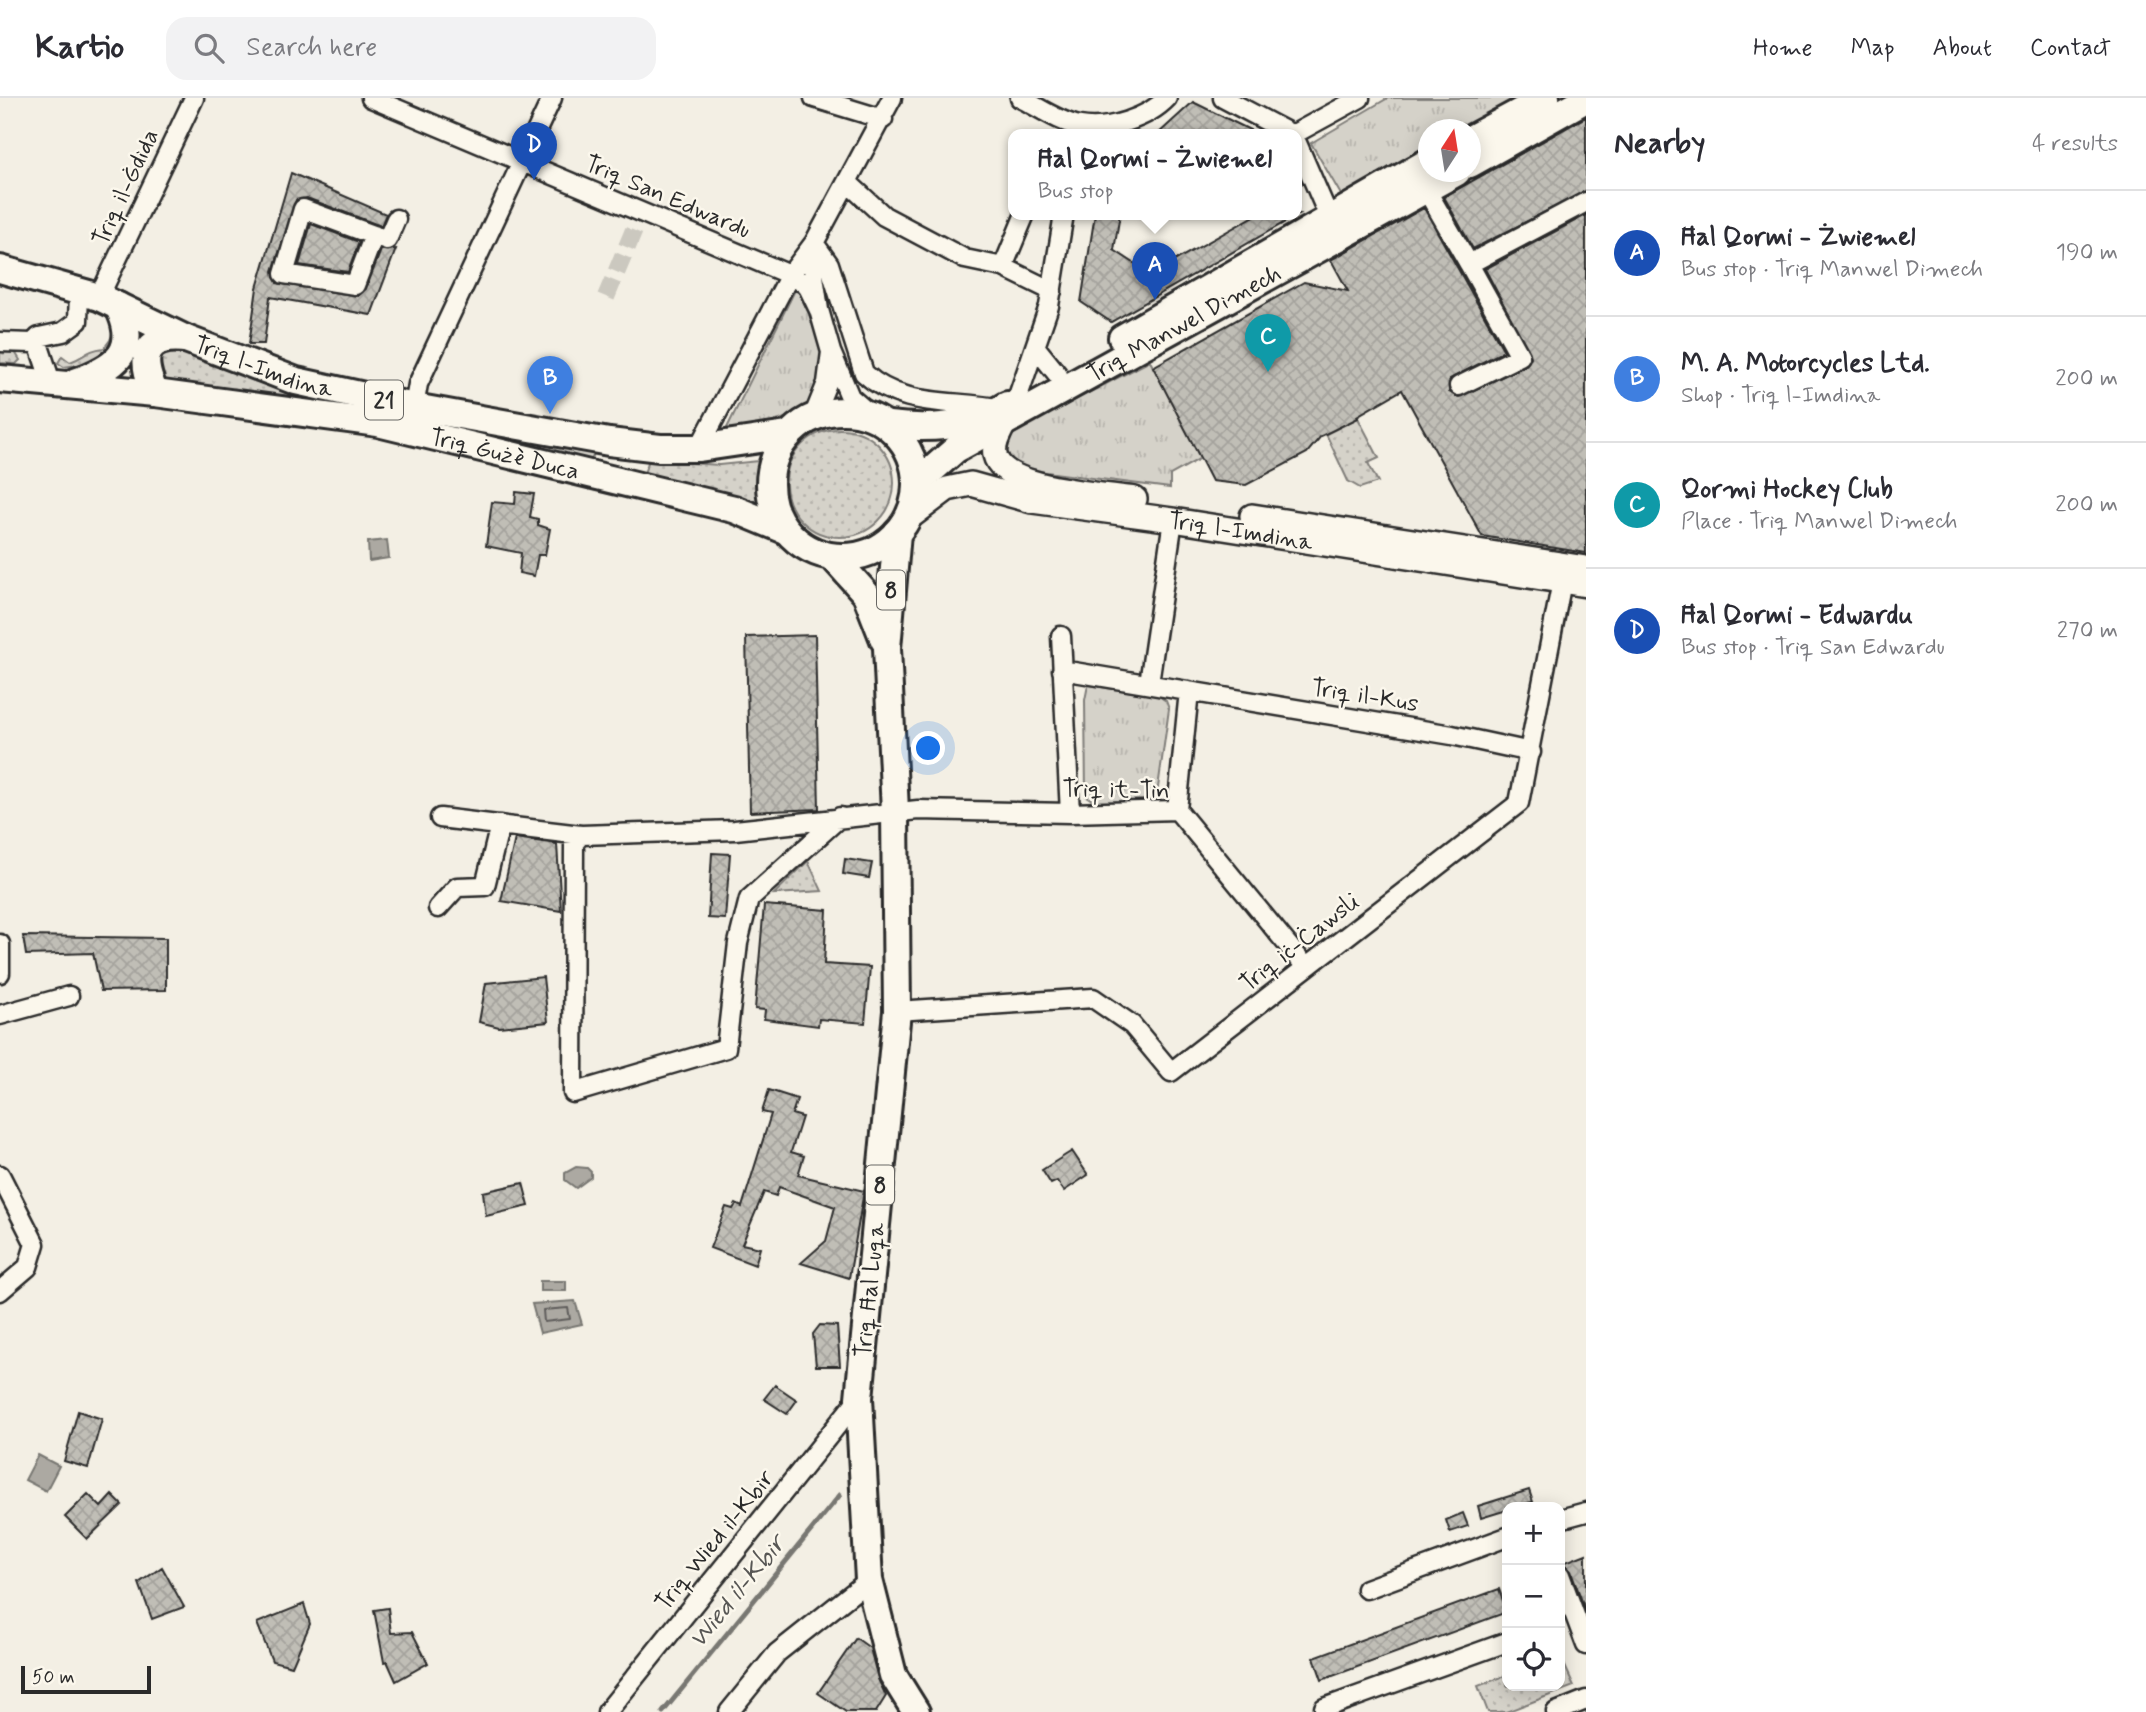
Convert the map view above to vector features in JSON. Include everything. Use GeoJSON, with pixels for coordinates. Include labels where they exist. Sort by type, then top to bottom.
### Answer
{"type":"FeatureCollection","features":[{"type":"Feature","properties":{"kind":"highway"},"geometry":{"type":"LineString","coordinates":[[1481,134],[1546,98]]}},
{"type":"Feature","properties":{"kind":"highway"},"geometry":{"type":"LineString","coordinates":[[1481,158],[1586,99]]}},
{"type":"Feature","properties":{"kind":"highway","name":"Triq Manwel Dimech"},"geometry":{"type":"LineString","coordinates":[[917,483],[956,449],[1058,375],[1329,217],[1418,180]]}},
{"type":"Feature","properties":{"kind":"highway","name":"Triq Manwel Dimech"},"geometry":{"type":"LineString","coordinates":[[880,420],[946,428],[1007,411],[1418,181]]}},
{"type":"Feature","properties":{"kind":"highway","name":"Triq l-Imdina"},"geometry":{"type":"LineString","coordinates":[[0,269],[99,299],[186,339],[296,381],[414,407],[609,442],[699,448],[787,435]]}},
{"type":"Feature","properties":{"kind":"highway"},"geometry":{"type":"LineString","coordinates":[[61,382],[100,373],[124,352],[128,331],[99,299]]}},
{"type":"Feature","properties":{"kind":"highway"},"geometry":{"type":"LineString","coordinates":[[155,393],[146,373],[145,360],[149,351],[156,341],[166,337],[186,339]]}},
{"type":"Feature","properties":{"kind":"highway","name":"Triq Ġużè Duca"},"geometry":{"type":"LineString","coordinates":[[0,379],[61,382],[378,423],[734,509],[785,530]]}},
{"type":"Feature","properties":{"kind":"highway"},"geometry":{"type":"LineString","coordinates":[[785,530],[773,508],[769,482],[774,457],[787,435],[814,415],[843,410],[880,420],[905,444],[914,463],[917,483]]}},
{"type":"Feature","properties":{"kind":"highway","name":"8"},"geometry":{"type":"LineString","coordinates":[[785,530],[799,543],[833,557],[857,556],[880,547],[902,527],[916,495],[917,483]]}},
{"type":"Feature","properties":{"kind":"highway","name":"Triq Ħal Luqa"},"geometry":{"type":"LineString","coordinates":[[902,527],[887,648],[895,811],[897,1011],[859,1398],[869,1580],[893,1675],[916,1712]]}},
{"type":"Feature","properties":{"kind":"highway","name":"Triq Ħal Luqa"},"geometry":{"type":"LineString","coordinates":[[833,557],[866,594],[887,648]]}},
{"type":"Feature","properties":{"kind":"main road","name":"Triq l-Imdina"},"geometry":{"type":"LineString","coordinates":[[1007,411],[995,444],[995,455],[1001,467],[1030,483],[1586,568]]}},
{"type":"Feature","properties":{"kind":"main road","name":"Triq l-Imdina"},"geometry":{"type":"LineString","coordinates":[[902,527],[947,489],[971,484],[1032,501],[1173,520],[1586,585]]}},
{"type":"Feature","properties":{"kind":"street","name":"Triq il-Ġdida"},"geometry":{"type":"LineString","coordinates":[[33,343],[39,337],[63,332],[99,299],[194,98]]}},
{"type":"Feature","properties":{"kind":"street"},"geometry":{"type":"LineString","coordinates":[[414,407],[418,384],[552,98]]}},
{"type":"Feature","properties":{"kind":"street"},"geometry":{"type":"LineString","coordinates":[[814,98],[883,119]]}},
{"type":"Feature","properties":{"kind":"street"},"geometry":{"type":"LineString","coordinates":[[699,448],[790,275],[814,243],[892,98]]}},
{"type":"Feature","properties":{"kind":"street"},"geometry":{"type":"LineString","coordinates":[[1020,98],[1077,129]]}},
{"type":"Feature","properties":{"kind":"street"},"geometry":{"type":"LineString","coordinates":[[1086,129],[1113,125],[1157,108],[1167,98]]}},
{"type":"Feature","properties":{"kind":"street"},"geometry":{"type":"LineString","coordinates":[[1223,98],[1283,129]]}},
{"type":"Feature","properties":{"kind":"street"},"geometry":{"type":"LineString","coordinates":[[1302,129],[1360,98]]}},
{"type":"Feature","properties":{"kind":"street","name":"Triq San Edwardu"},"geometry":{"type":"LineString","coordinates":[[382,100],[790,275]]}},
{"type":"Feature","properties":{"kind":"street"},"geometry":{"type":"LineString","coordinates":[[1302,155],[1329,217]]}},
{"type":"Feature","properties":{"kind":"street"},"geometry":{"type":"LineString","coordinates":[[847,182],[884,216],[965,259],[1003,267],[1052,290]]}},
{"type":"Feature","properties":{"kind":"street"},"geometry":{"type":"LineString","coordinates":[[1430,182],[1431,198],[1520,356],[1459,386]]}},
{"type":"Feature","properties":{"kind":"street"},"geometry":{"type":"LineString","coordinates":[[1469,264],[1586,202]]}},
{"type":"Feature","properties":{"kind":"street"},"geometry":{"type":"LineString","coordinates":[[374,235],[355,285],[284,274],[303,209],[374,235],[387,240],[396,219]]}},
{"type":"Feature","properties":{"kind":"street"},"geometry":{"type":"LineString","coordinates":[[1003,267],[1022,220]]}},
{"type":"Feature","properties":{"kind":"street"},"geometry":{"type":"LineString","coordinates":[[814,243],[829,264],[864,373],[878,386],[937,405],[971,403],[1007,411],[1037,349],[1052,290],[1063,220]]}},
{"type":"Feature","properties":{"kind":"street"},"geometry":{"type":"LineString","coordinates":[[814,243],[819,310]]}},
{"type":"Feature","properties":{"kind":"street"},"geometry":{"type":"LineString","coordinates":[[790,275],[807,285],[819,310],[831,352],[850,397],[880,420]]}},
{"type":"Feature","properties":{"kind":"street"},"geometry":{"type":"LineString","coordinates":[[0,342],[33,343],[39,346],[61,382]]}},
{"type":"Feature","properties":{"kind":"street"},"geometry":{"type":"LineString","coordinates":[[1037,349],[1058,375]]}},
{"type":"Feature","properties":{"kind":"street"},"geometry":{"type":"LineString","coordinates":[[814,415],[827,383],[831,352]]}},
{"type":"Feature","properties":{"kind":"street"},"geometry":{"type":"LineString","coordinates":[[1149,683],[1173,520]]}},
{"type":"Feature","properties":{"kind":"street","name":"Triq iċ-Ċawsli"},"geometry":{"type":"LineString","coordinates":[[897,1011],[1094,998],[1132,1025],[1171,1072],[1519,803],[1562,582]]}},
{"type":"Feature","properties":{"kind":"street"},"geometry":{"type":"LineString","coordinates":[[1061,636],[1070,813]]}},
{"type":"Feature","properties":{"kind":"street","name":"Triq il-Kus"},"geometry":{"type":"LineString","coordinates":[[1062,670],[1452,734],[1531,752]]}},
{"type":"Feature","properties":{"kind":"street"},"geometry":{"type":"LineString","coordinates":[[1177,810],[1189,691]]}},
{"type":"Feature","properties":{"kind":"street","name":"Triq it-Tin"},"geometry":{"type":"LineString","coordinates":[[440,818],[581,835],[735,830],[895,811],[1070,813],[1177,810],[1306,967]]}},
{"type":"Feature","properties":{"kind":"street"},"geometry":{"type":"LineString","coordinates":[[581,835],[574,843],[573,1093],[726,1048],[738,943],[749,899],[840,817]]}},
{"type":"Feature","properties":{"kind":"street"},"geometry":{"type":"LineString","coordinates":[[438,908],[457,887],[485,886],[500,825]]}},
{"type":"Feature","properties":{"kind":"street"},"geometry":{"type":"LineString","coordinates":[[0,944],[0,973]]}},
{"type":"Feature","properties":{"kind":"street"},"geometry":{"type":"LineString","coordinates":[[0,1014],[69,996]]}},
{"type":"Feature","properties":{"kind":"street"},"geometry":{"type":"LineString","coordinates":[[0,1175],[35,1244],[29,1267],[0,1291]]}},
{"type":"Feature","properties":{"kind":"street","name":"Triq Wied il-Kbir"},"geometry":{"type":"LineString","coordinates":[[607,1712],[859,1398]]}},
{"type":"Feature","properties":{"kind":"street"},"geometry":{"type":"LineString","coordinates":[[1565,1518],[1586,1512]]}},
{"type":"Feature","properties":{"kind":"street"},"geometry":{"type":"LineString","coordinates":[[1366,1590],[1502,1539]]}},
{"type":"Feature","properties":{"kind":"street"},"geometry":{"type":"LineString","coordinates":[[729,1712],[777,1653],[869,1580]]}},
{"type":"Feature","properties":{"kind":"street"},"geometry":{"type":"LineString","coordinates":[[1568,1620],[1586,1645]]}},
{"type":"Feature","properties":{"kind":"street"},"geometry":{"type":"LineString","coordinates":[[1324,1708],[1502,1644]]}},
{"type":"Feature","properties":{"kind":"street"},"geometry":{"type":"LineString","coordinates":[[1556,1712],[1586,1700]]}},
{"type":"Feature","properties":{"kind":"green space"},"geometry":{"type":"Polygon","coordinates":[[[1388,98],[1520,98],[1481,120],[1418,119],[1418,157],[1344,200],[1311,143],[1388,98]]]}},
{"type":"Feature","properties":{"kind":"green space"},"geometry":{"type":"Polygon","coordinates":[[[797,286],[823,354],[822,381],[815,396],[804,407],[775,422],[725,432],[797,286]]]}},
{"type":"Feature","properties":{"kind":"green space"},"geometry":{"type":"Polygon","coordinates":[[[118,319],[122,335],[96,362],[64,367],[58,363],[62,356],[70,362],[93,350],[104,348],[118,319]]]}},
{"type":"Feature","properties":{"kind":"green space"},"geometry":{"type":"Polygon","coordinates":[[[176,347],[460,426],[594,453],[591,461],[396,415],[330,403],[169,382],[161,378],[159,356],[176,347]]]}},
{"type":"Feature","properties":{"kind":"green space"},"geometry":{"type":"Polygon","coordinates":[[[0,352],[15,352],[20,360],[16,364],[0,363],[0,352]]]}},
{"type":"Feature","properties":{"kind":"green space"},"geometry":{"type":"Polygon","coordinates":[[[1150,361],[1201,458],[1170,475],[1170,488],[1023,469],[1007,457],[1004,444],[1013,432],[1150,361]]]}},
{"type":"Feature","properties":{"kind":"green space"},"geometry":{"type":"Polygon","coordinates":[[[1358,418],[1379,458],[1368,463],[1378,482],[1360,488],[1348,481],[1326,434],[1358,418]]]}},
{"type":"Feature","properties":{"kind":"green space"},"geometry":{"type":"Polygon","coordinates":[[[840,429],[861,433],[878,445],[890,462],[894,483],[890,504],[878,521],[861,533],[840,537],[819,533],[802,521],[790,504],[786,483],[790,462],[802,445],[819,433],[840,429]]]}},
{"type":"Feature","properties":{"kind":"green space"},"geometry":{"type":"Polygon","coordinates":[[[649,460],[719,465],[758,461],[755,484],[758,503],[644,473],[649,460]]]}},
{"type":"Feature","properties":{"kind":"green space"},"geometry":{"type":"Polygon","coordinates":[[[1088,685],[1159,696],[1166,701],[1169,709],[1157,795],[1148,803],[1095,802],[1086,796],[1085,700],[1088,685]]]}},
{"type":"Feature","properties":{"kind":"green space"},"geometry":{"type":"Polygon","coordinates":[[[808,861],[822,891],[774,894],[808,861]]]}},
{"type":"Feature","properties":{"kind":"green space"},"geometry":{"type":"Polygon","coordinates":[[[1565,1666],[1574,1686],[1565,1689],[1565,1666]]]}},
{"type":"Feature","properties":{"kind":"green space"},"geometry":{"type":"Polygon","coordinates":[[[1502,1677],[1502,1691],[1561,1691],[1506,1712],[1488,1712],[1478,1686],[1502,1677]]]}},
{"type":"Feature","properties":{"kind":"water"},"geometry":{"type":"Polygon","coordinates":[[[387,540],[389,558],[369,561],[368,542],[387,540]]]}},
{"type":"Feature","properties":{"kind":"water"},"geometry":{"type":"Polygon","coordinates":[[[576,1167],[587,1168],[591,1177],[576,1188],[565,1180],[565,1173],[576,1167]]]}},
{"type":"Feature","properties":{"kind":"water"},"geometry":{"type":"Polygon","coordinates":[[[540,1281],[566,1281],[566,1291],[540,1291],[540,1281]]]}},
{"type":"Feature","properties":{"kind":"water"},"geometry":{"type":"Polygon","coordinates":[[[575,1301],[582,1324],[540,1333],[532,1304],[575,1301]]]}},
{"type":"Feature","properties":{"kind":"water"},"geometry":{"type":"Polygon","coordinates":[[[38,1455],[59,1466],[46,1491],[25,1480],[38,1455]]]}},
{"type":"Feature","properties":{"kind":"building"},"geometry":{"type":"Polygon","coordinates":[[[1193,102],[1248,129],[1163,129],[1193,102]]]}},
{"type":"Feature","properties":{"kind":"building"},"geometry":{"type":"Polygon","coordinates":[[[1586,117],[1586,191],[1473,249],[1444,197],[1471,182],[1481,182],[1481,176],[1586,117]]]}},
{"type":"Feature","properties":{"kind":"building"},"geometry":{"type":"Polygon","coordinates":[[[291,173],[386,214],[381,226],[307,198],[296,200],[273,271],[277,283],[358,296],[366,289],[381,250],[396,249],[371,315],[270,297],[264,344],[249,344],[257,288],[291,173]]]}},
{"type":"Feature","properties":{"kind":"building"},"geometry":{"type":"Polygon","coordinates":[[[1424,208],[1504,351],[1450,379],[1449,392],[1459,397],[1525,366],[1531,357],[1485,269],[1586,215],[1586,553],[1482,536],[1402,390],[1357,416],[1358,418],[1321,436],[1307,453],[1246,485],[1212,481],[1153,367],[1304,282],[1348,291],[1331,260],[1424,208]]]}},
{"type":"Feature","properties":{"kind":"building"},"geometry":{"type":"Polygon","coordinates":[[[1094,220],[1119,220],[1114,250],[1151,274],[1247,220],[1289,220],[1111,322],[1081,302],[1094,220]]]}},
{"type":"Feature","properties":{"kind":"building"},"geometry":{"type":"Polygon","coordinates":[[[311,224],[359,242],[348,272],[299,265],[311,224]]]}},
{"type":"Feature","properties":{"kind":"building"},"geometry":{"type":"Polygon","coordinates":[[[516,492],[534,494],[530,517],[538,519],[538,525],[550,529],[545,555],[538,555],[534,576],[519,573],[521,553],[486,546],[492,502],[515,504],[516,492]]]}},
{"type":"Feature","properties":{"kind":"building"},"geometry":{"type":"Polygon","coordinates":[[[815,635],[819,809],[750,812],[746,637],[815,635]]]}},
{"type":"Feature","properties":{"kind":"building"},"geometry":{"type":"Polygon","coordinates":[[[515,838],[557,844],[561,911],[501,901],[515,838]]]}},
{"type":"Feature","properties":{"kind":"building"},"geometry":{"type":"Polygon","coordinates":[[[712,853],[730,854],[725,919],[708,918],[712,853]]]}},
{"type":"Feature","properties":{"kind":"building"},"geometry":{"type":"Polygon","coordinates":[[[845,859],[872,863],[869,878],[843,874],[845,859]]]}},
{"type":"Feature","properties":{"kind":"building"},"geometry":{"type":"Polygon","coordinates":[[[764,905],[827,910],[824,964],[870,967],[865,1023],[819,1019],[818,1026],[764,1019],[765,1010],[755,1009],[764,905]]]}},
{"type":"Feature","properties":{"kind":"building"},"geometry":{"type":"Polygon","coordinates":[[[23,936],[166,938],[166,990],[101,991],[93,953],[26,955],[23,936]]]}},
{"type":"Feature","properties":{"kind":"building"},"geometry":{"type":"Polygon","coordinates":[[[543,977],[548,1022],[499,1027],[479,1022],[486,983],[543,977]]]}},
{"type":"Feature","properties":{"kind":"building"},"geometry":{"type":"Polygon","coordinates":[[[769,1090],[797,1099],[792,1114],[802,1117],[791,1152],[804,1156],[798,1175],[864,1191],[849,1278],[801,1263],[826,1241],[835,1207],[779,1187],[776,1196],[764,1192],[742,1244],[760,1248],[755,1265],[710,1248],[726,1207],[733,1209],[736,1204],[742,1207],[771,1114],[762,1112],[769,1090]]]}},
{"type":"Feature","properties":{"kind":"building"},"geometry":{"type":"Polygon","coordinates":[[[1072,1151],[1088,1175],[1064,1191],[1057,1181],[1051,1184],[1042,1170],[1072,1151]]]}},
{"type":"Feature","properties":{"kind":"building"},"geometry":{"type":"Polygon","coordinates":[[[523,1183],[529,1206],[486,1216],[483,1192],[523,1183]]]}},
{"type":"Feature","properties":{"kind":"building"},"geometry":{"type":"Polygon","coordinates":[[[820,1325],[837,1326],[840,1366],[816,1366],[813,1334],[820,1325]]]}},
{"type":"Feature","properties":{"kind":"building"},"geometry":{"type":"Polygon","coordinates":[[[775,1385],[797,1400],[787,1414],[764,1399],[775,1385]]]}},
{"type":"Feature","properties":{"kind":"building"},"geometry":{"type":"Polygon","coordinates":[[[78,1411],[102,1419],[88,1468],[64,1461],[78,1411]]]}},
{"type":"Feature","properties":{"kind":"building"},"geometry":{"type":"Polygon","coordinates":[[[1529,1490],[1533,1502],[1502,1502],[1502,1512],[1481,1518],[1478,1506],[1529,1490]]]}},
{"type":"Feature","properties":{"kind":"building"},"geometry":{"type":"Polygon","coordinates":[[[88,1494],[101,1507],[112,1495],[122,1505],[87,1539],[65,1517],[88,1494]]]}},
{"type":"Feature","properties":{"kind":"building"},"geometry":{"type":"Polygon","coordinates":[[[1463,1513],[1468,1526],[1450,1532],[1446,1520],[1463,1513]]]}},
{"type":"Feature","properties":{"kind":"building"},"geometry":{"type":"Polygon","coordinates":[[[1586,1554],[1586,1612],[1571,1571],[1565,1562],[1586,1554]]]}},
{"type":"Feature","properties":{"kind":"building"},"geometry":{"type":"Polygon","coordinates":[[[162,1567],[184,1607],[152,1619],[139,1583],[162,1567]]]}},
{"type":"Feature","properties":{"kind":"building"},"geometry":{"type":"Polygon","coordinates":[[[1499,1589],[1502,1598],[1502,1614],[1322,1680],[1314,1657],[1499,1589]]]}},
{"type":"Feature","properties":{"kind":"building"},"geometry":{"type":"Polygon","coordinates":[[[304,1604],[310,1624],[292,1666],[272,1661],[257,1623],[304,1604]]]}},
{"type":"Feature","properties":{"kind":"building"},"geometry":{"type":"Polygon","coordinates":[[[388,1608],[391,1633],[412,1632],[428,1663],[396,1681],[387,1661],[384,1662],[374,1610],[388,1608]]]}},
{"type":"Feature","properties":{"kind":"building"},"geometry":{"type":"Polygon","coordinates":[[[856,1638],[870,1648],[878,1679],[886,1696],[876,1712],[846,1712],[818,1693],[856,1638]]]}},
{"type":"Feature","properties":{"kind":"waterway","name":"Wied il-Kbir"},"geometry":{"type":"LineString","coordinates":[[663,1712],[840,1495]]}},
{"type":"Feature","properties":{"kind":"tunnel"},"geometry":{"type":"LineString","coordinates":[[606,297],[642,211]]}},
{"type":"Feature","properties":{"kind":"place","name":"Ħal Qormi - Edwardu"},"geometry":{"type":"Point","coordinates":[534,180]}},
{"type":"Feature","properties":{"kind":"place","name":"Ħal Qormi - Żwiemel"},"geometry":{"type":"Point","coordinates":[1155,300]}},
{"type":"Feature","properties":{"kind":"place","name":"Qormi Hockey Club"},"geometry":{"type":"Point","coordinates":[1268,372]}},
{"type":"Feature","properties":{"kind":"place","name":"M. A. Motorcycles Ltd."},"geometry":{"type":"Point","coordinates":[550,414]}}]}
